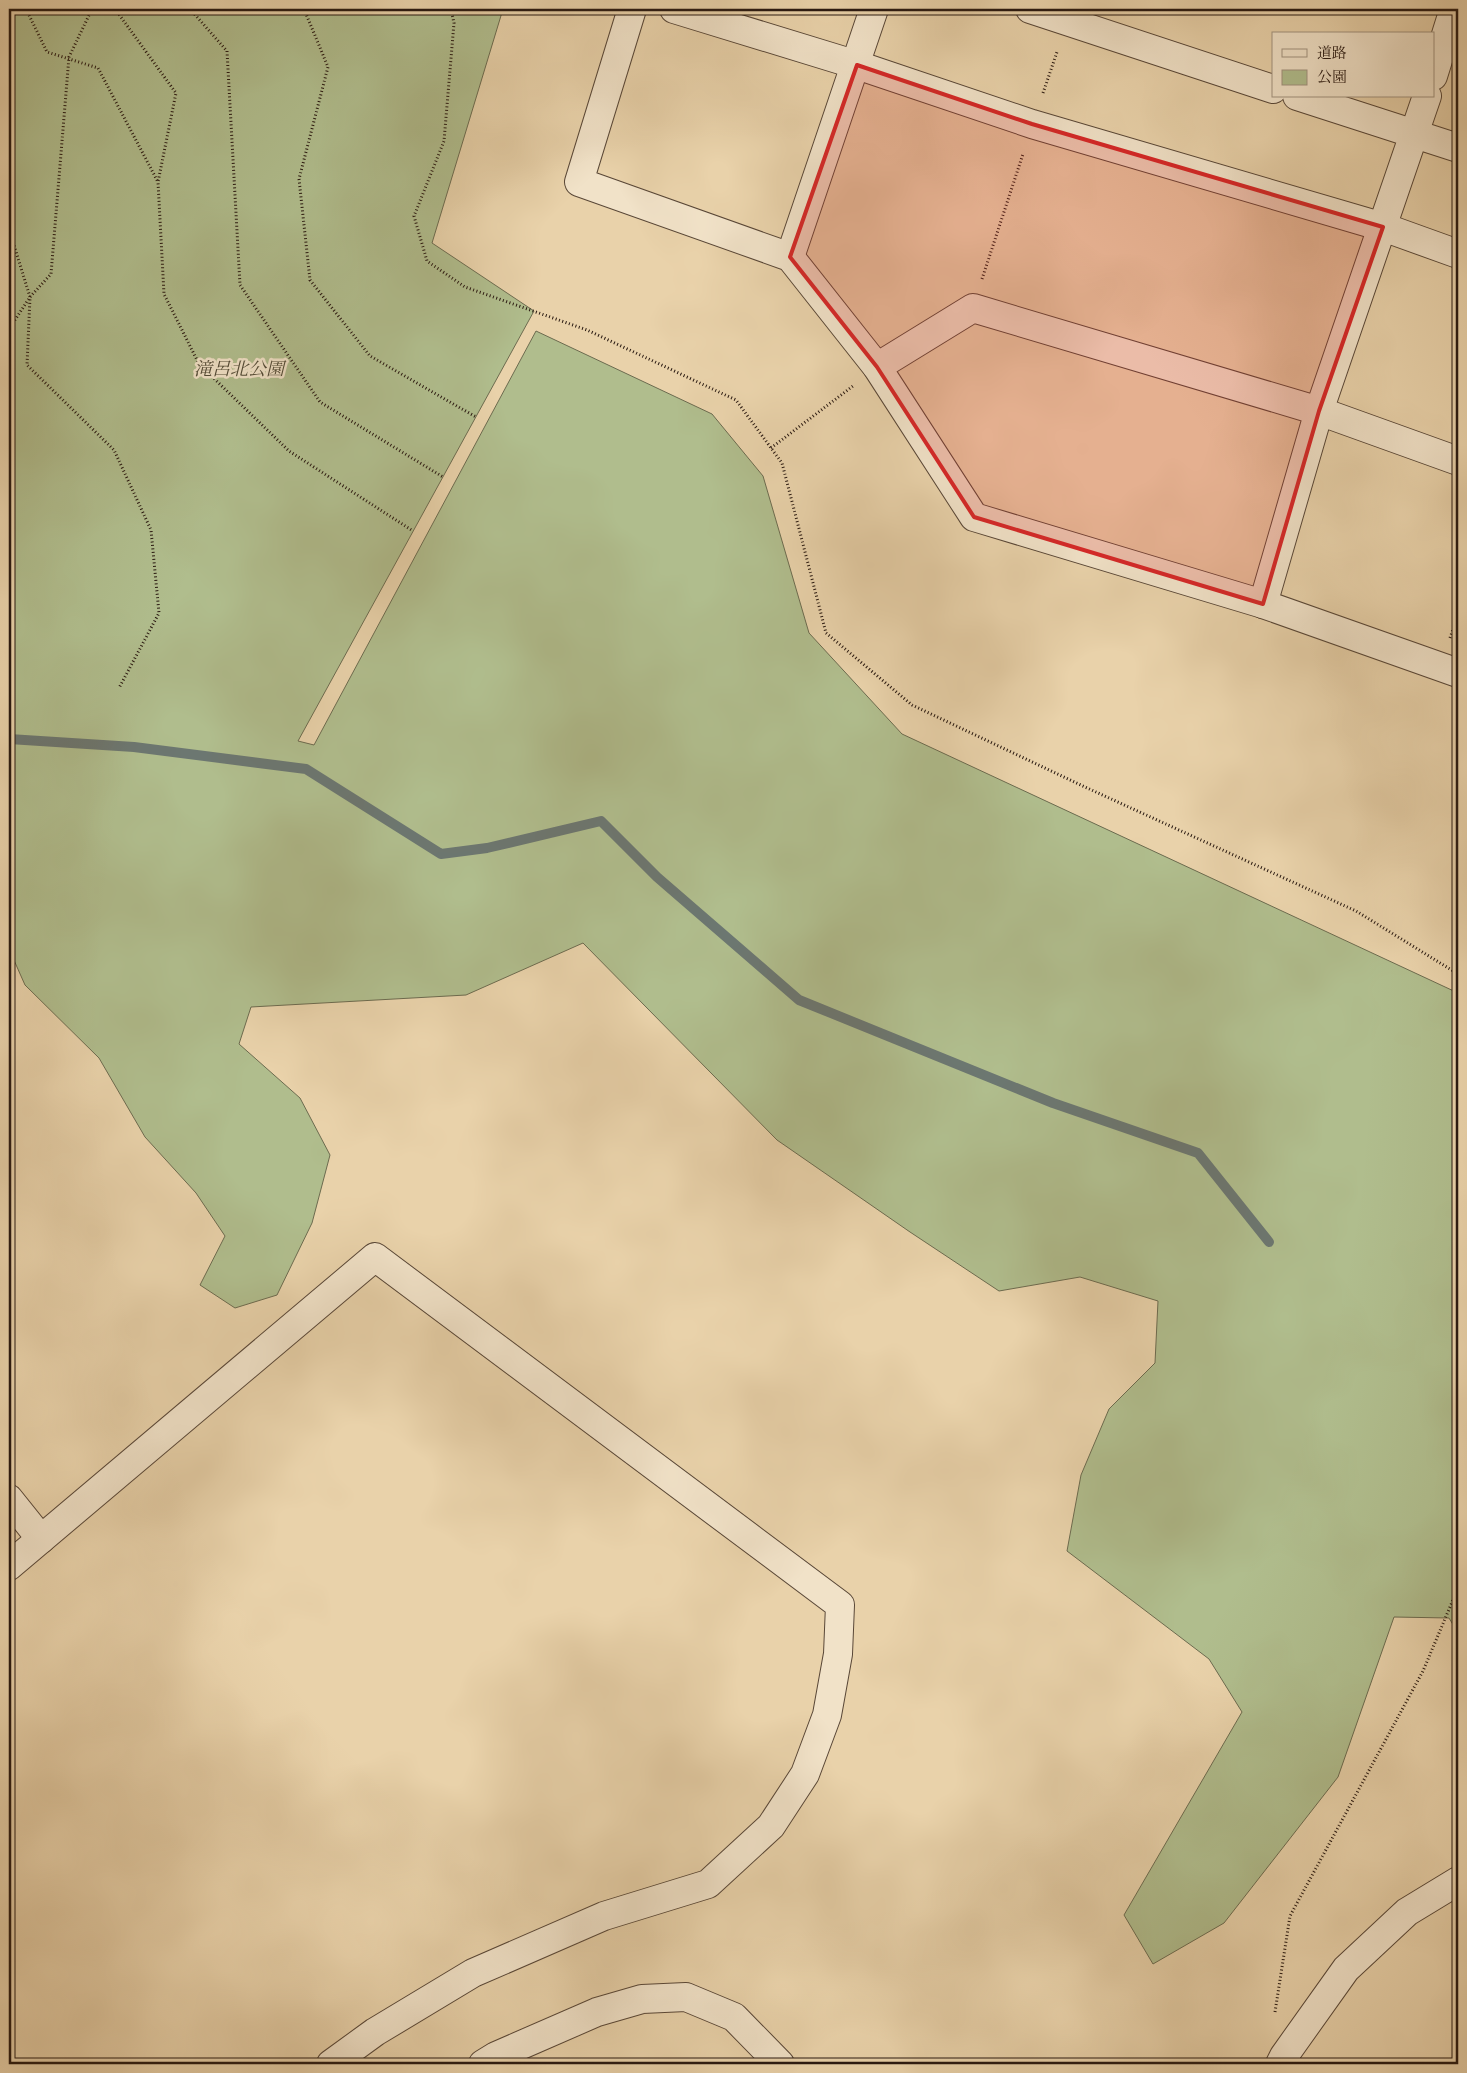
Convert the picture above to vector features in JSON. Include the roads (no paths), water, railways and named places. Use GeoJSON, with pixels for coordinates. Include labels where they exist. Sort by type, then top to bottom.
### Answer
{"type":"FeatureCollection","features":[{"type":"Feature","properties":{"kind":"street"},"geometry":{"type":"LineString","coordinates":[[632,9],[579,182],[790,257],[877,367],[974,517],[1264,604],[1458,673]]}},
{"type":"Feature","properties":{"kind":"street"},"geometry":{"type":"LineString","coordinates":[[674,9],[857,65],[1032,124],[1383,226],[1458,254]]}},
{"type":"Feature","properties":{"kind":"street"},"geometry":{"type":"LineString","coordinates":[[790,257],[857,65],[874,9]]}},
{"type":"Feature","properties":{"kind":"street"},"geometry":{"type":"LineString","coordinates":[[1030,9],[1070,15],[1272,89]]}},
{"type":"Feature","properties":{"kind":"street"},"geometry":{"type":"LineString","coordinates":[[1434,73],[1454,9]]}},
{"type":"Feature","properties":{"kind":"street"},"geometry":{"type":"LineString","coordinates":[[1303,98],[1458,148]]}},
{"type":"Feature","properties":{"kind":"street"},"geometry":{"type":"LineString","coordinates":[[1264,604],[1319,411],[1426,98]]}},
{"type":"Feature","properties":{"kind":"street"},"geometry":{"type":"LineString","coordinates":[[877,367],[973,308],[1319,411],[1458,461]]}},
{"type":"Feature","properties":{"kind":"street"},"geometry":{"type":"LineString","coordinates":[[9,1566],[375,1257],[840,1605],[838,1654],[827,1715],[805,1774],[771,1826],[708,1884],[604,1916],[473,1973],[375,2032],[331,2064]]}},
{"type":"Feature","properties":{"kind":"street"},"geometry":{"type":"LineString","coordinates":[[9,1499],[41,1539]]}},
{"type":"Feature","properties":{"kind":"street"},"geometry":{"type":"LineString","coordinates":[[1282,2060],[1346,1969],[1407,1912],[1458,1881]]}},
{"type":"Feature","properties":{"kind":"street"},"geometry":{"type":"LineString","coordinates":[[483,2064],[496,2056],[597,2012],[642,1999],[686,1998],[734,2017],[780,2064]]}},
{"type":"Feature","properties":{"kind":"waterway"},"geometry":{"type":"LineString","coordinates":[[9,739],[134,747],[306,769],[441,854],[487,848],[601,821],[657,877],[799,1000],[1053,1103],[1198,1153],[1269,1242]]}},
{"type":"Feature","properties":{"kind":"park label","name":"滝呂北公園"},"geometry":{"type":"Point","coordinates":[239,369]}}]}
